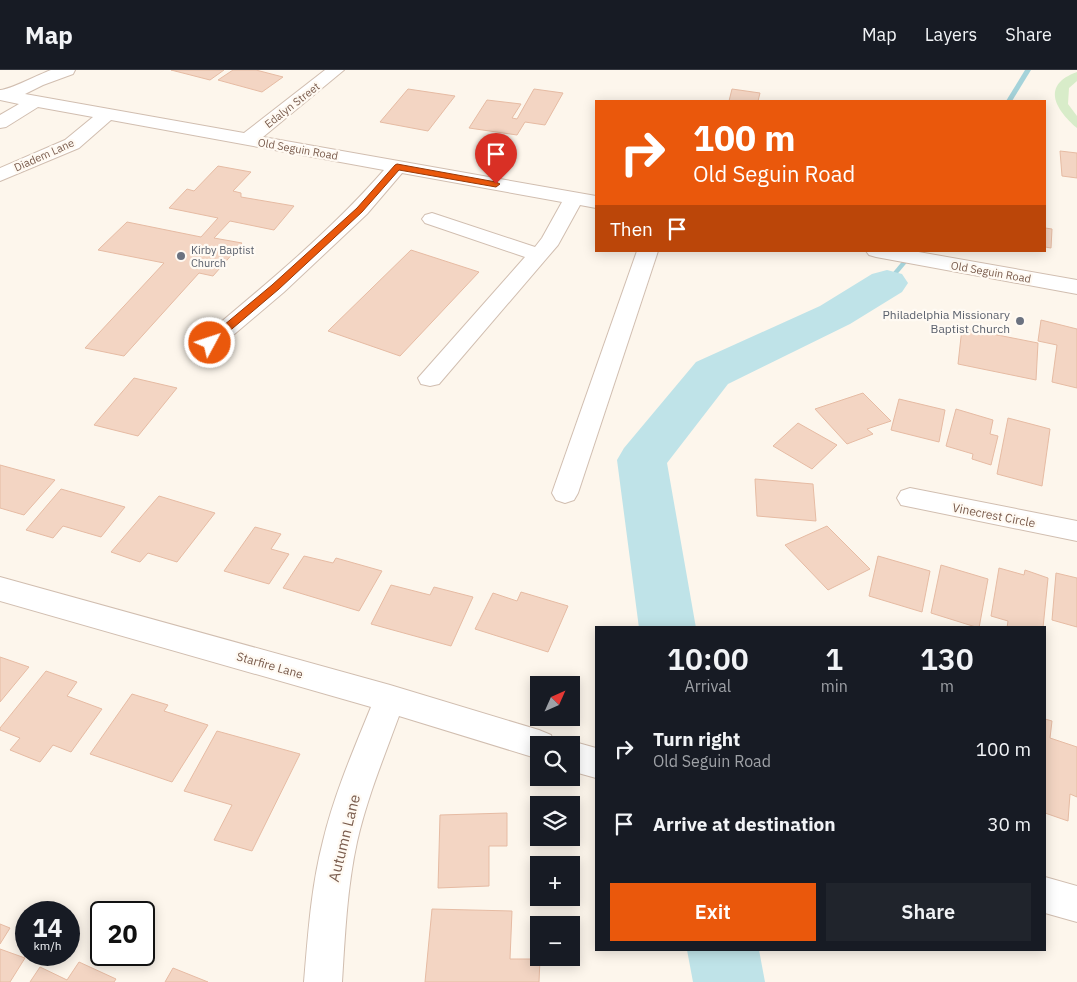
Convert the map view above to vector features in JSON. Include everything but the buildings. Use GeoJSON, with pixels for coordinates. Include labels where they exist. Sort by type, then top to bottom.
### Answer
{"type":"FeatureCollection","features":[{"type":"Feature","properties":{"kind":"street"},"geometry":{"type":"LineString","coordinates":[[4,95],[37,80],[67,70]]}},
{"type":"Feature","properties":{"kind":"street","name":"Edalyn Street"},"geometry":{"type":"LineString","coordinates":[[247,140],[336,70]]}},
{"type":"Feature","properties":{"kind":"street","name":"Old Seguin Road"},"geometry":{"type":"LineString","coordinates":[[4,95],[595,202]]}},
{"type":"Feature","properties":{"kind":"street"},"geometry":{"type":"LineString","coordinates":[[0,123],[36,101]]}},
{"type":"Feature","properties":{"kind":"street","name":"Diadem Lane"},"geometry":{"type":"LineString","coordinates":[[3,170],[72,144],[108,114]]}},
{"type":"Feature","properties":{"kind":"street"},"geometry":{"type":"LineString","coordinates":[[210,343],[276,287],[360,210],[397,167]]}},
{"type":"Feature","properties":{"kind":"street"},"geometry":{"type":"LineString","coordinates":[[430,378],[551,241],[574,198]]}},
{"type":"Feature","properties":{"kind":"street"},"geometry":{"type":"LineString","coordinates":[[432,219],[539,254]]}},
{"type":"Feature","properties":{"kind":"street"},"geometry":{"type":"LineString","coordinates":[[565,493],[648,252]]}},
{"type":"Feature","properties":{"kind":"street","name":"Old Seguin Road"},"geometry":{"type":"LineString","coordinates":[[882,252],[1077,288]]}},
{"type":"Feature","properties":{"kind":"street","name":"Vinecrest Circle"},"geometry":{"type":"LineString","coordinates":[[910,498],[1077,531]]}},
{"type":"Feature","properties":{"kind":"street","name":"Starfire Lane"},"geometry":{"type":"LineString","coordinates":[[0,589],[390,699],[530,743]]}},
{"type":"Feature","properties":{"kind":"street","name":"Autumn Lane"},"geometry":{"type":"LineString","coordinates":[[323,982],[330,898],[340,843],[354,792],[390,699]]}},
{"type":"Feature","properties":{"kind":"street"},"geometry":{"type":"LineString","coordinates":[[1046,895],[1077,904]]}},
{"type":"Feature","properties":{"kind":"green space"},"geometry":{"type":"Polygon","coordinates":[[[1077,72],[1077,81],[1069,88],[1068,104],[1077,116],[1077,128],[1069,121],[1058,105],[1055,98],[1055,90],[1066,77],[1077,72]]]}},
{"type":"Feature","properties":{"kind":"waterway"},"geometry":{"type":"LineString","coordinates":[[1010,100],[1028,70]]}},
{"type":"Feature","properties":{"kind":"waterway"},"geometry":{"type":"LineString","coordinates":[[887,283],[912,253]]}},
{"type":"Feature","properties":{"kind":"waterway"},"geometry":{"type":"LineString","coordinates":[[668,626],[642,460],[712,373],[835,315],[887,283]]}},
{"type":"Feature","properties":{"kind":"waterway"},"geometry":{"type":"LineString","coordinates":[[723,951],[729,982]]}},
{"type":"Feature","properties":{"kind":"place","name":"Kirby Baptist Church"},"geometry":{"type":"Point","coordinates":[181,256]}},
{"type":"Feature","properties":{"kind":"place","name":"Philadelphia Missionary Baptist Church"},"geometry":{"type":"Point","coordinates":[1020,321]}},
{"type":"Feature","properties":{"kind":"route"},"geometry":{"type":"LineString","coordinates":[[210,343],[276,287],[360,210],[397,167],[496,184]]}}]}
